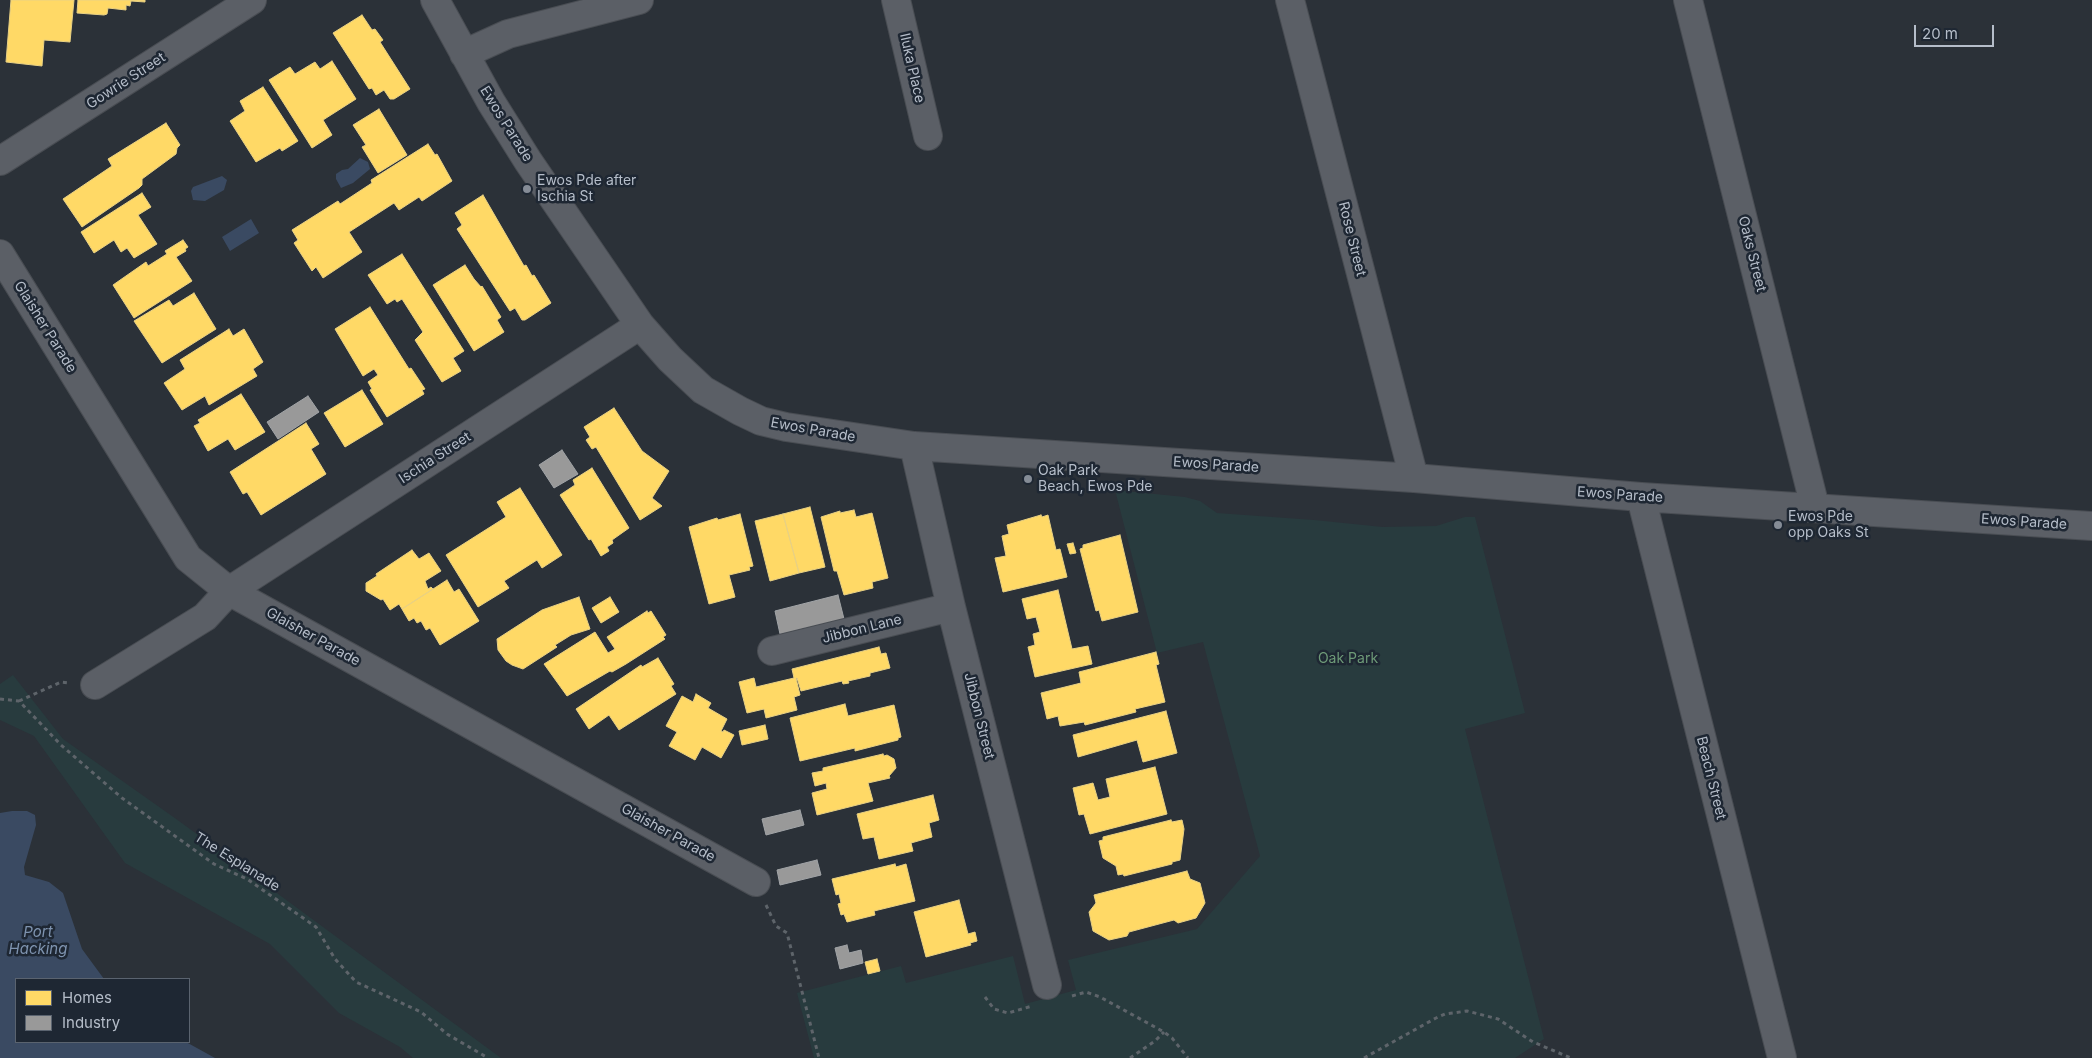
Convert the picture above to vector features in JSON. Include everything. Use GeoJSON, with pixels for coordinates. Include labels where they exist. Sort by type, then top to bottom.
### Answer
{"type":"FeatureCollection","features":[{"type":"Feature","properties":{"kind":"street","name":"Gowrie Street"},"geometry":{"type":"LineString","coordinates":[[0,161],[252,0]]}},
{"type":"Feature","properties":{"kind":"street","name":"Ewos Parade"},"geometry":{"type":"LineString","coordinates":[[435,0],[464,54],[528,161],[640,325],[670,359],[703,390],[761,421],[786,427],[914,446],[1414,478],[1641,497],[2092,526]]}},
{"type":"Feature","properties":{"kind":"street"},"geometry":{"type":"LineString","coordinates":[[464,54],[508,34],[639,0]]}},
{"type":"Feature","properties":{"kind":"street","name":"Iluka Place"},"geometry":{"type":"LineString","coordinates":[[896,0],[928,136]]}},
{"type":"Feature","properties":{"kind":"street","name":"Rose Street"},"geometry":{"type":"LineString","coordinates":[[1290,0],[1414,478]]}},
{"type":"Feature","properties":{"kind":"street","name":"Oaks Street"},"geometry":{"type":"LineString","coordinates":[[1688,0],[1816,507]]}},
{"type":"Feature","properties":{"kind":"street","name":"Glaisher Parade"},"geometry":{"type":"LineString","coordinates":[[0,254],[188,558],[229,591],[756,882]]}},
{"type":"Feature","properties":{"kind":"street","name":"Ischia Street"},"geometry":{"type":"LineString","coordinates":[[95,685],[205,617],[229,591],[640,325]]}},
{"type":"Feature","properties":{"kind":"street","name":"Jibbon Street"},"geometry":{"type":"LineString","coordinates":[[914,446],[951,607],[1050,996]]}},
{"type":"Feature","properties":{"kind":"street","name":"Beach Street"},"geometry":{"type":"LineString","coordinates":[[1641,497],[1782,1058]]}},
{"type":"Feature","properties":{"kind":"street","name":"Jibbon Lane"},"geometry":{"type":"LineString","coordinates":[[772,651],[951,607]]}},
{"type":"Feature","properties":{"kind":"path"},"geometry":{"type":"LineString","coordinates":[[0,699],[19,701],[61,682],[95,685]]}},
{"type":"Feature","properties":{"kind":"path","name":"The Esplanade"},"geometry":{"type":"LineString","coordinates":[[19,701],[60,745],[122,798],[214,864],[247,879],[316,927],[335,959],[356,982],[421,1012],[447,1034],[488,1058]]}},
{"type":"Feature","properties":{"kind":"path"},"geometry":{"type":"LineString","coordinates":[[756,882],[776,926],[787,933],[819,1058]]}},
{"type":"Feature","properties":{"kind":"path"},"geometry":{"type":"LineString","coordinates":[[984,997],[994,1009],[1008,1013],[1050,996],[1086,992],[1100,997],[1164,1032],[1172,1038],[1188,1058]]}},
{"type":"Feature","properties":{"kind":"path"},"geometry":{"type":"LineString","coordinates":[[1364,1058],[1436,1018],[1461,1011],[1498,1019],[1533,1042],[1571,1058]]}},
{"type":"Feature","properties":{"kind":"path"},"geometry":{"type":"LineString","coordinates":[[1130,1058],[1155,1041],[1164,1032]]}},
{"type":"Feature","properties":{"kind":"green space","name":"Oak Park"},"geometry":{"type":"Polygon","coordinates":[[[1115,490],[1185,497],[1200,501],[1217,513],[1383,527],[1436,526],[1465,517],[1475,517],[1525,713],[1465,729],[1544,1039],[1515,1058],[814,1058],[797,993],[901,966],[906,983],[1013,956],[1025,1004],[1076,990],[1068,960],[1197,929],[1260,856],[1203,642],[1157,653],[1115,490]]]}},
{"type":"Feature","properties":{"kind":"green space"},"geometry":{"type":"Polygon","coordinates":[[[13,675],[63,739],[179,821],[501,1058],[413,1058],[400,1047],[339,1013],[270,944],[125,863],[34,736],[0,720],[0,684],[13,675]]]}},
{"type":"Feature","properties":{"kind":"water"},"geometry":{"type":"Polygon","coordinates":[[[360,158],[368,162],[370,169],[353,183],[341,188],[336,179],[336,174],[348,169],[360,158]]]}},
{"type":"Feature","properties":{"kind":"water"},"geometry":{"type":"Polygon","coordinates":[[[222,176],[227,180],[224,190],[205,201],[193,200],[191,191],[193,187],[222,176]]]}},
{"type":"Feature","properties":{"kind":"water"},"geometry":{"type":"Polygon","coordinates":[[[251,219],[259,233],[230,251],[222,237],[251,219]]]}},
{"type":"Feature","properties":{"kind":"water","name":"Port Hacking"},"geometry":{"type":"Polygon","coordinates":[[[27,811],[35,815],[36,825],[24,867],[25,875],[49,882],[63,893],[82,949],[103,978],[15,978],[15,1043],[188,1043],[215,1058],[0,1058],[0,813],[27,811]]]}},
{"type":"Feature","properties":{"kind":"building: Homes"},"geometry":{"type":"Polygon","coordinates":[[[11,0],[74,0],[70,42],[44,40],[42,66],[6,62],[11,0]]]}},
{"type":"Feature","properties":{"kind":"building: Homes"},"geometry":{"type":"Polygon","coordinates":[[[78,0],[145,0],[145,2],[131,1],[130,6],[126,5],[126,10],[108,8],[107,14],[104,15],[77,13],[78,0]]]}},
{"type":"Feature","properties":{"kind":"building: Homes"},"geometry":{"type":"Polygon","coordinates":[[[362,15],[372,30],[375,29],[383,40],[380,42],[410,89],[394,99],[390,99],[384,90],[376,95],[372,88],[369,89],[333,33],[362,15]]]}},
{"type":"Feature","properties":{"kind":"building: Homes"},"geometry":{"type":"Polygon","coordinates":[[[332,61],[356,99],[323,120],[332,135],[312,148],[269,80],[290,67],[295,74],[315,62],[320,69],[332,61]]]}},
{"type":"Feature","properties":{"kind":"building: Homes"},"geometry":{"type":"Polygon","coordinates":[[[263,87],[298,141],[282,151],[280,148],[256,162],[230,121],[245,111],[240,101],[263,87]]]}},
{"type":"Feature","properties":{"kind":"building: Homes"},"geometry":{"type":"Polygon","coordinates":[[[379,109],[407,155],[378,173],[362,147],[366,145],[353,125],[379,109]]]}},
{"type":"Feature","properties":{"kind":"building: Homes"},"geometry":{"type":"Polygon","coordinates":[[[166,123],[180,145],[177,148],[176,154],[142,179],[142,185],[139,188],[82,227],[63,199],[112,166],[108,159],[166,123]]]}},
{"type":"Feature","properties":{"kind":"building: Homes"},"geometry":{"type":"Polygon","coordinates":[[[428,144],[435,155],[437,154],[452,181],[422,201],[419,197],[399,210],[394,203],[349,232],[362,252],[323,278],[316,267],[312,271],[294,243],[298,240],[292,230],[338,201],[340,204],[372,183],[371,180],[428,144]]]}},
{"type":"Feature","properties":{"kind":"building: Homes"},"geometry":{"type":"Polygon","coordinates":[[[142,193],[151,207],[138,215],[157,244],[134,258],[127,248],[121,252],[114,240],[94,253],[81,232],[142,193]]]}},
{"type":"Feature","properties":{"kind":"building: Homes"},"geometry":{"type":"Polygon","coordinates":[[[483,195],[524,266],[526,265],[532,276],[534,275],[551,303],[525,320],[522,320],[515,308],[510,311],[457,229],[462,225],[455,213],[483,195]]]}},
{"type":"Feature","properties":{"kind":"building: Homes"},"geometry":{"type":"Polygon","coordinates":[[[183,240],[188,247],[185,249],[186,251],[176,257],[192,281],[134,318],[113,285],[146,262],[148,266],[167,254],[165,251],[183,240]]]}},
{"type":"Feature","properties":{"kind":"building: Homes"},"geometry":{"type":"Polygon","coordinates":[[[402,254],[464,351],[453,358],[461,371],[442,382],[415,340],[423,332],[402,299],[397,302],[395,299],[387,304],[368,275],[402,254]]]}},
{"type":"Feature","properties":{"kind":"building: Homes"},"geometry":{"type":"Polygon","coordinates":[[[465,265],[474,279],[482,286],[501,317],[497,320],[504,332],[474,351],[433,285],[465,265]]]}},
{"type":"Feature","properties":{"kind":"building: Homes"},"geometry":{"type":"Polygon","coordinates":[[[194,293],[216,329],[162,363],[134,321],[169,300],[173,306],[194,293]]]}},
{"type":"Feature","properties":{"kind":"building: Homes"},"geometry":{"type":"Polygon","coordinates":[[[370,307],[409,369],[411,368],[425,389],[422,390],[424,394],[387,417],[370,390],[372,389],[368,382],[378,375],[374,369],[363,376],[335,329],[370,307]]]}},
{"type":"Feature","properties":{"kind":"building: Homes"},"geometry":{"type":"Polygon","coordinates":[[[229,329],[233,336],[244,329],[263,362],[253,369],[257,376],[209,405],[205,396],[182,410],[164,383],[185,369],[180,360],[229,329]]]}},
{"type":"Feature","properties":{"kind":"building: Homes"},"geometry":{"type":"Polygon","coordinates":[[[362,390],[383,424],[345,447],[324,413],[362,390]]]}},
{"type":"Feature","properties":{"kind":"building: Homes"},"geometry":{"type":"Polygon","coordinates":[[[241,394],[265,432],[235,450],[228,439],[208,451],[194,426],[200,423],[198,420],[241,394]]]}},
{"type":"Feature","properties":{"kind":"building: Homes"},"geometry":{"type":"Polygon","coordinates":[[[614,408],[642,451],[669,471],[652,498],[662,506],[640,520],[596,447],[592,449],[586,440],[590,437],[584,427],[614,408]]]}},
{"type":"Feature","properties":{"kind":"building: Homes"},"geometry":{"type":"Polygon","coordinates":[[[306,423],[319,444],[311,449],[326,474],[261,515],[247,492],[243,494],[230,472],[306,423]]]}},
{"type":"Feature","properties":{"kind":"building: Homes"},"geometry":{"type":"Polygon","coordinates":[[[592,468],[629,528],[612,540],[613,543],[607,547],[609,551],[601,556],[560,495],[575,485],[573,480],[592,468]]]}},
{"type":"Feature","properties":{"kind":"building: Homes"},"geometry":{"type":"Polygon","coordinates":[[[520,488],[562,555],[542,568],[537,560],[504,581],[509,588],[478,607],[446,555],[506,517],[497,502],[520,488]]]}},
{"type":"Feature","properties":{"kind":"building: Homes"},"geometry":{"type":"Polygon","coordinates":[[[810,507],[825,567],[799,573],[783,514],[810,507]]]}},
{"type":"Feature","properties":{"kind":"building: Homes"},"geometry":{"type":"Polygon","coordinates":[[[854,510],[856,517],[872,513],[888,578],[872,582],[873,588],[844,595],[837,571],[834,571],[821,517],[840,511],[840,513],[854,510]]]}},
{"type":"Feature","properties":{"kind":"building: Homes"},"geometry":{"type":"Polygon","coordinates":[[[740,514],[753,566],[749,567],[750,570],[729,575],[735,597],[709,604],[689,527],[717,518],[718,520],[740,514]]]}},
{"type":"Feature","properties":{"kind":"building: Homes"},"geometry":{"type":"Polygon","coordinates":[[[783,514],[799,573],[770,581],[755,521],[783,514]]]}},
{"type":"Feature","properties":{"kind":"building: Homes"},"geometry":{"type":"Polygon","coordinates":[[[1041,515],[1042,517],[1048,515],[1056,550],[1060,549],[1067,577],[1003,592],[995,558],[1006,556],[1002,536],[1009,534],[1007,525],[1041,515]]]}},
{"type":"Feature","properties":{"kind":"building: Homes"},"geometry":{"type":"Polygon","coordinates":[[[1120,535],[1138,612],[1102,621],[1099,610],[1096,611],[1080,549],[1083,548],[1083,545],[1120,535]]]}},
{"type":"Feature","properties":{"kind":"building: Homes"},"geometry":{"type":"Polygon","coordinates":[[[1073,543],[1076,553],[1070,554],[1067,544],[1073,543]]]}},
{"type":"Feature","properties":{"kind":"building: Homes"},"geometry":{"type":"Polygon","coordinates":[[[412,550],[419,559],[429,553],[441,571],[425,581],[428,589],[431,587],[433,589],[402,609],[399,604],[390,610],[383,599],[381,600],[366,591],[366,583],[412,550]]]}},
{"type":"Feature","properties":{"kind":"building: Homes"},"geometry":{"type":"Polygon","coordinates":[[[447,580],[454,592],[459,589],[479,621],[440,645],[430,628],[426,630],[421,621],[417,623],[414,618],[409,621],[402,609],[447,580]]]}},
{"type":"Feature","properties":{"kind":"building: Homes"},"geometry":{"type":"Polygon","coordinates":[[[1058,590],[1072,649],[1088,646],[1092,664],[1035,677],[1028,647],[1035,645],[1033,634],[1040,632],[1036,617],[1027,619],[1022,599],[1058,590]]]}},
{"type":"Feature","properties":{"kind":"building: Homes"},"geometry":{"type":"Polygon","coordinates":[[[579,597],[590,629],[571,635],[555,645],[557,647],[523,669],[506,661],[498,650],[497,639],[542,610],[579,597]]]}},
{"type":"Feature","properties":{"kind":"building: Homes"},"geometry":{"type":"Polygon","coordinates":[[[610,597],[619,612],[601,623],[592,608],[610,597]]]}},
{"type":"Feature","properties":{"kind":"building: Homes"},"geometry":{"type":"Polygon","coordinates":[[[647,611],[648,613],[651,611],[666,635],[663,637],[665,639],[626,664],[567,696],[544,664],[595,632],[608,653],[615,649],[607,637],[647,611]]]}},
{"type":"Feature","properties":{"kind":"building: Homes"},"geometry":{"type":"Polygon","coordinates":[[[879,647],[881,654],[886,653],[890,668],[870,673],[870,676],[848,681],[849,683],[843,684],[842,681],[801,691],[796,678],[800,695],[794,697],[797,710],[766,718],[764,709],[747,713],[739,682],[754,678],[756,687],[794,678],[792,669],[879,647]]]}},
{"type":"Feature","properties":{"kind":"building: Homes"},"geometry":{"type":"Polygon","coordinates":[[[1156,652],[1159,664],[1156,665],[1165,702],[1135,709],[1136,712],[1085,725],[1084,722],[1060,726],[1058,716],[1047,719],[1041,693],[1081,683],[1079,672],[1156,652]]]}},
{"type":"Feature","properties":{"kind":"building: Homes"},"geometry":{"type":"Polygon","coordinates":[[[658,658],[674,684],[671,686],[676,694],[619,730],[609,715],[589,729],[576,709],[641,665],[642,667],[658,658]]]}},
{"type":"Feature","properties":{"kind":"building: Homes"},"geometry":{"type":"Polygon","coordinates":[[[696,694],[711,703],[708,708],[727,719],[721,731],[723,732],[724,730],[734,735],[721,758],[702,747],[695,760],[669,746],[677,732],[666,726],[682,696],[693,702],[696,694]]]}},
{"type":"Feature","properties":{"kind":"building: Homes"},"geometry":{"type":"Polygon","coordinates":[[[845,704],[848,716],[894,705],[901,737],[898,740],[855,751],[855,748],[800,761],[790,718],[845,704]]]}},
{"type":"Feature","properties":{"kind":"building: Homes"},"geometry":{"type":"Polygon","coordinates":[[[1166,711],[1177,753],[1143,762],[1137,740],[1078,757],[1073,735],[1166,711]]]}},
{"type":"Feature","properties":{"kind":"building: Homes"},"geometry":{"type":"Polygon","coordinates":[[[765,725],[768,739],[742,745],[739,731],[765,725]]]}},
{"type":"Feature","properties":{"kind":"building: Homes"},"geometry":{"type":"Polygon","coordinates":[[[883,754],[894,759],[896,768],[889,776],[890,778],[868,783],[873,801],[817,815],[812,793],[827,789],[826,783],[815,786],[812,773],[823,771],[823,768],[883,754]]]}},
{"type":"Feature","properties":{"kind":"building: Homes"},"geometry":{"type":"Polygon","coordinates":[[[1155,767],[1167,814],[1090,834],[1084,814],[1079,815],[1073,788],[1093,783],[1098,800],[1110,797],[1106,779],[1155,767]]]}},
{"type":"Feature","properties":{"kind":"building: Homes"},"geometry":{"type":"Polygon","coordinates":[[[933,795],[939,820],[929,823],[932,837],[911,843],[913,851],[879,859],[874,837],[863,839],[857,814],[933,795]]]}},
{"type":"Feature","properties":{"kind":"building: Homes"},"geometry":{"type":"Polygon","coordinates":[[[1171,820],[1172,822],[1182,820],[1184,829],[1180,860],[1172,862],[1172,864],[1124,876],[1123,874],[1118,875],[1116,866],[1103,858],[1099,841],[1103,840],[1103,837],[1171,820]]]}},
{"type":"Feature","properties":{"kind":"building: Homes"},"geometry":{"type":"Polygon","coordinates":[[[895,864],[896,867],[906,864],[915,901],[874,911],[875,915],[847,922],[844,914],[841,915],[838,904],[841,903],[839,894],[836,895],[832,879],[895,864]]]}},
{"type":"Feature","properties":{"kind":"building: Homes"},"geometry":{"type":"Polygon","coordinates":[[[1187,871],[1190,879],[1200,883],[1205,903],[1196,918],[1178,923],[1174,920],[1129,932],[1127,936],[1109,940],[1093,931],[1089,912],[1096,903],[1094,895],[1187,871]]]}},
{"type":"Feature","properties":{"kind":"building: Homes"},"geometry":{"type":"Polygon","coordinates":[[[959,900],[968,934],[975,932],[977,941],[970,943],[971,945],[926,957],[914,912],[959,900]]]}},
{"type":"Feature","properties":{"kind":"building: Homes"},"geometry":{"type":"Polygon","coordinates":[[[877,959],[880,971],[868,974],[865,962],[877,959]]]}},
{"type":"Feature","properties":{"kind":"building: Industry"},"geometry":{"type":"Polygon","coordinates":[[[308,396],[319,412],[278,439],[267,422],[308,396]]]}},
{"type":"Feature","properties":{"kind":"building: Industry"},"geometry":{"type":"Polygon","coordinates":[[[562,450],[578,474],[554,488],[539,465],[562,450]]]}},
{"type":"Feature","properties":{"kind":"building: Industry"},"geometry":{"type":"Polygon","coordinates":[[[838,595],[844,619],[780,634],[775,611],[838,595]]]}},
{"type":"Feature","properties":{"kind":"building: Industry"},"geometry":{"type":"Polygon","coordinates":[[[800,810],[804,825],[766,835],[762,819],[800,810]]]}},
{"type":"Feature","properties":{"kind":"building: Industry"},"geometry":{"type":"Polygon","coordinates":[[[817,860],[821,875],[780,885],[777,870],[817,860]]]}},
{"type":"Feature","properties":{"kind":"building: Industry"},"geometry":{"type":"Polygon","coordinates":[[[847,945],[849,953],[861,950],[863,963],[840,969],[835,948],[847,945]]]}},
{"type":"Feature","properties":{"kind":"place","name":"Ewos Pde after Ischia St"},"geometry":{"type":"Point","coordinates":[527,189]}},
{"type":"Feature","properties":{"kind":"place","name":"Oak Park Beach, Ewos Pde"},"geometry":{"type":"Point","coordinates":[1028,479]}},
{"type":"Feature","properties":{"kind":"place","name":"Ewos Pde opp Oaks St"},"geometry":{"type":"Point","coordinates":[1778,525]}}]}
